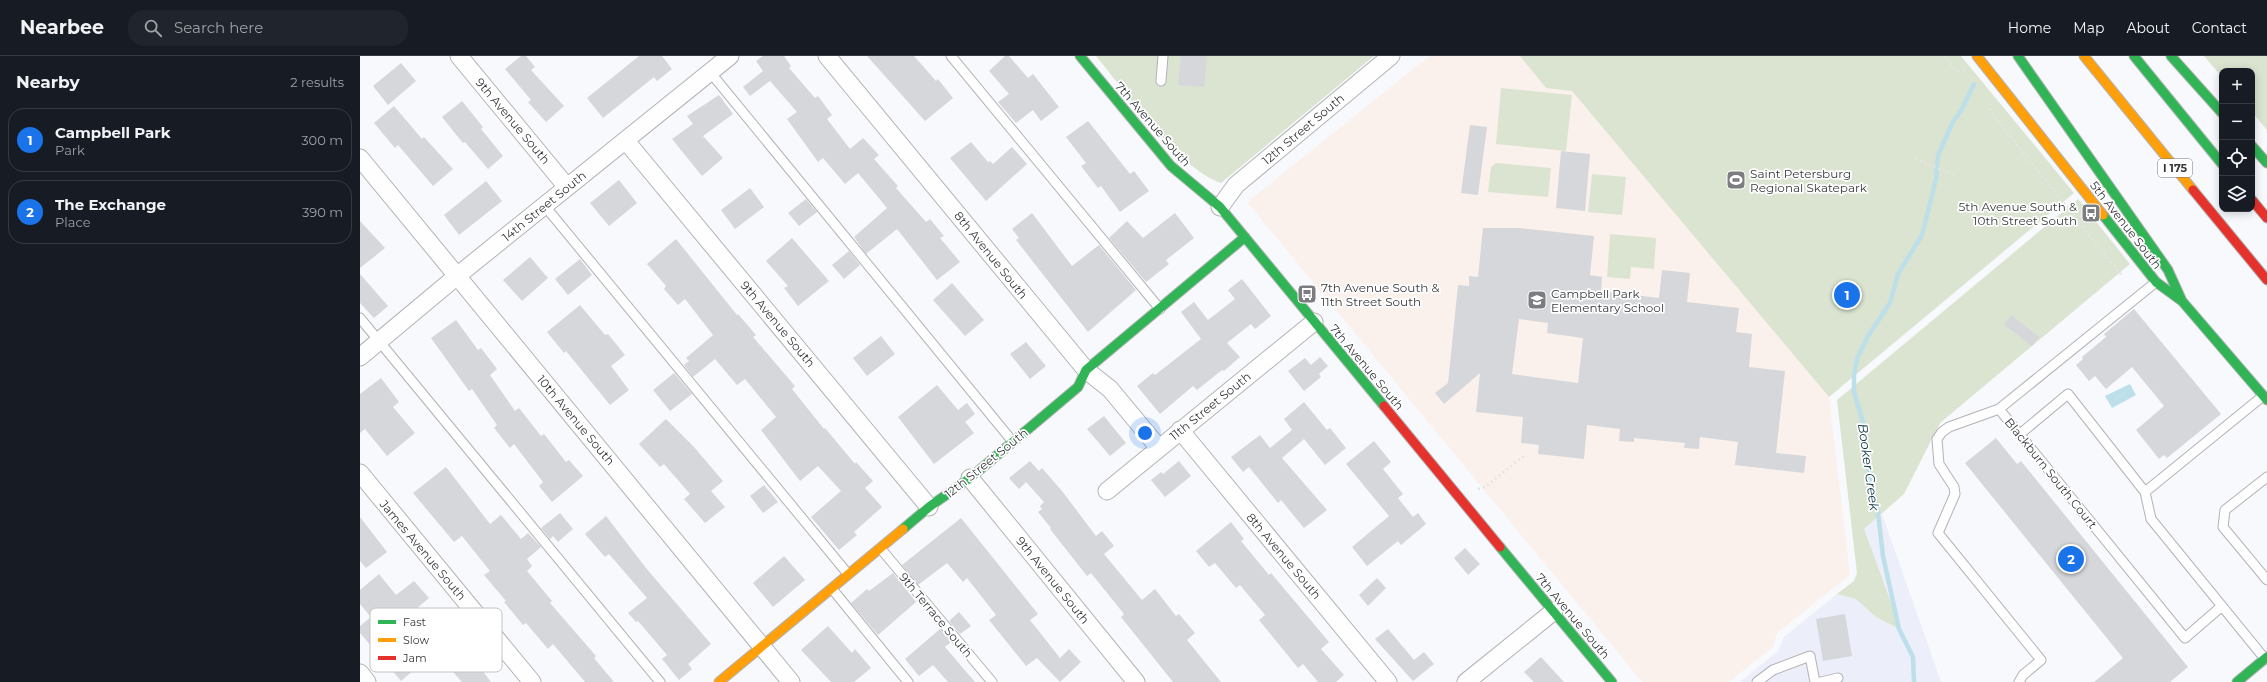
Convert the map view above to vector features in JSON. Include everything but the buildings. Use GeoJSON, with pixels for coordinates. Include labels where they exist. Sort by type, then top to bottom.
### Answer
{"type":"FeatureCollection","features":[{"type":"Feature","properties":{"kind":"main road","name":"7th Avenue South"},"geometry":{"type":"LineString","coordinates":[[1080,56],[1171,166],[1220,207],[1612,682]]}},
{"type":"Feature","properties":{"kind":"main road","name":"5th Avenue South"},"geometry":{"type":"LineString","coordinates":[[1977,56],[2156,282],[2182,301],[2265,398]]}},
{"type":"Feature","properties":{"kind":"main road"},"geometry":{"type":"LineString","coordinates":[[2018,56],[2168,270],[2182,301]]}},
{"type":"Feature","properties":{"kind":"main road","name":"I 175"},"geometry":{"type":"LineString","coordinates":[[2084,56],[2267,280]]}},
{"type":"Feature","properties":{"kind":"main road"},"geometry":{"type":"LineString","coordinates":[[2134,56],[2219,160]]}},
{"type":"Feature","properties":{"kind":"main road"},"geometry":{"type":"LineString","coordinates":[[2170,56],[2219,110]]}},
{"type":"Feature","properties":{"kind":"main road"},"geometry":{"type":"LineString","coordinates":[[2255,149],[2267,163]]}},
{"type":"Feature","properties":{"kind":"main road"},"geometry":{"type":"LineString","coordinates":[[2255,204],[2267,218]]}},
{"type":"Feature","properties":{"kind":"main road","name":"12th Street South"},"geometry":{"type":"LineString","coordinates":[[719,682],[849,576],[929,507],[970,478],[1078,388],[1086,370],[1245,237]]}},
{"type":"Feature","properties":{"kind":"main road"},"geometry":{"type":"LineString","coordinates":[[2244,680],[2266,658]]}},
{"type":"Feature","properties":{"kind":"street","name":"9th Avenue South"},"geometry":{"type":"LineString","coordinates":[[459,56],[567,187]]}},
{"type":"Feature","properties":{"kind":"street","name":"14th Street South"},"geometry":{"type":"LineString","coordinates":[[360,358],[457,276],[730,56]]}},
{"type":"Feature","properties":{"kind":"street","name":"8th Avenue South"},"geometry":{"type":"LineString","coordinates":[[827,56],[1086,370],[1110,390],[1159,448]]}},
{"type":"Feature","properties":{"kind":"street","name":"12th Street South"},"geometry":{"type":"LineString","coordinates":[[1220,207],[1236,184],[1391,56]]}},
{"type":"Feature","properties":{"kind":"street","name":"9th Avenue South"},"geometry":{"type":"LineString","coordinates":[[626,140],[929,507]]}},
{"type":"Feature","properties":{"kind":"street","name":"10th Avenue South"},"geometry":{"type":"LineString","coordinates":[[360,158],[791,682]]}},
{"type":"Feature","properties":{"kind":"street","name":"11th Street South"},"geometry":{"type":"LineString","coordinates":[[1107,491],[1314,322]]}},
{"type":"Feature","properties":{"kind":"street","name":"8th Avenue South"},"geometry":{"type":"LineString","coordinates":[[1180,430],[1388,682]]}},
{"type":"Feature","properties":{"kind":"street","name":"James Avenue South"},"geometry":{"type":"LineString","coordinates":[[360,473],[471,608]]}},
{"type":"Feature","properties":{"kind":"street","name":"9th Avenue South"},"geometry":{"type":"LineString","coordinates":[[970,478],[1136,682]]}},
{"type":"Feature","properties":{"kind":"street"},"geometry":{"type":"LineString","coordinates":[[1466,682],[1554,611]]}},
{"type":"Feature","properties":{"kind":"street","name":"James Avenue South"},"geometry":{"type":"LineString","coordinates":[[502,646],[532,682]]}},
{"type":"Feature","properties":{"kind":"street"},"geometry":{"type":"LineString","coordinates":[[360,673],[367,682]]}},
{"type":"Feature","properties":{"kind":"lane"},"geometry":{"type":"LineString","coordinates":[[951,56],[1160,308]]}},
{"type":"Feature","properties":{"kind":"lane"},"geometry":{"type":"LineString","coordinates":[[1161,81],[1164,56]]}},
{"type":"Feature","properties":{"kind":"lane"},"geometry":{"type":"LineString","coordinates":[[710,72],[1013,442]]}},
{"type":"Feature","properties":{"kind":"lane"},"geometry":{"type":"LineString","coordinates":[[544,206],[849,576]]}},
{"type":"Feature","properties":{"kind":"lane","name":"Blackburn South Court"},"geometry":{"type":"LineString","coordinates":[[2156,282],[1999,409],[2185,638],[2222,606]]}},
{"type":"Feature","properties":{"kind":"lane"},"geometry":{"type":"LineString","coordinates":[[360,318],[660,682]]}},
{"type":"Feature","properties":{"kind":"lane"},"geometry":{"type":"LineString","coordinates":[[2020,434],[2068,394],[2145,492],[2151,519],[2266,658]]}},
{"type":"Feature","properties":{"kind":"lane"},"geometry":{"type":"LineString","coordinates":[[2145,492],[2265,398]]}},
{"type":"Feature","properties":{"kind":"lane"},"geometry":{"type":"LineString","coordinates":[[1999,409],[1949,427],[1942,432],[1937,439],[1939,464],[1954,487],[1955,494],[1938,533],[2041,660],[2023,675],[2019,682]]}},
{"type":"Feature","properties":{"kind":"lane"},"geometry":{"type":"LineString","coordinates":[[2267,477],[2225,510],[2223,527],[2267,580]]}},
{"type":"Feature","properties":{"kind":"lane","name":"9th Terrace South"},"geometry":{"type":"LineString","coordinates":[[881,549],[992,682]]}},
{"type":"Feature","properties":{"kind":"lane"},"geometry":{"type":"LineString","coordinates":[[832,590],[908,682]]}},
{"type":"Feature","properties":{"kind":"lane"},"geometry":{"type":"LineString","coordinates":[[1757,682],[1773,670],[1810,656],[1815,682]]}},
{"type":"Feature","properties":{"kind":"lane"},"geometry":{"type":"LineString","coordinates":[[1821,682],[1838,678]]}},
{"type":"Feature","properties":{"kind":"path"},"geometry":{"type":"LineString","coordinates":[[1944,56],[1957,71],[1968,70]]}},
{"type":"Feature","properties":{"kind":"path"},"geometry":{"type":"LineString","coordinates":[[1990,100],[1992,113],[2123,277]]}},
{"type":"Feature","properties":{"kind":"path"},"geometry":{"type":"LineString","coordinates":[[1915,159],[1956,175]]}},
{"type":"Feature","properties":{"kind":"path"},"geometry":{"type":"LineString","coordinates":[[1478,489],[1485,487],[1525,455]]}},
{"type":"Feature","properties":{"kind":"shaded area","name":"Campbell Park Elementary School"},"geometry":{"type":"Polygon","coordinates":[[[1429,56],[1520,56],[1546,88],[1572,91],[1829,397],[1850,575],[1777,633],[1774,646],[1729,682],[1642,682],[1247,202],[1429,56]]]}},
{"type":"Feature","properties":{"kind":"shaded area"},"geometry":{"type":"Polygon","coordinates":[[[1882,514],[1941,682],[1740,682],[1778,651],[1784,637],[1837,594],[1856,599],[1876,617],[1900,630],[1864,533],[1864,529],[1882,514]]]}},
{"type":"Feature","properties":{"kind":"green space"},"geometry":{"type":"Polygon","coordinates":[[[1096,56],[1374,56],[1221,183],[1205,175],[1170,146],[1137,108],[1096,56]]]}},
{"type":"Feature","properties":{"kind":"green space"},"geometry":{"type":"Polygon","coordinates":[[[1520,56],[1961,56],[2074,193],[1829,397],[1572,91],[1546,88],[1520,56]]]}},
{"type":"Feature","properties":{"kind":"green space"},"geometry":{"type":"Polygon","coordinates":[[[2204,56],[2267,56],[2267,130],[2255,116],[2255,68],[2219,68],[2219,74],[2204,56]]]}},
{"type":"Feature","properties":{"kind":"green space"},"geometry":{"type":"Polygon","coordinates":[[[1501,88],[1572,95],[1566,151],[1496,144],[1501,88]]]}},
{"type":"Feature","properties":{"kind":"green space"},"geometry":{"type":"Polygon","coordinates":[[[1496,163],[1551,168],[1548,197],[1488,192],[1491,167],[1496,163]]]}},
{"type":"Feature","properties":{"kind":"green space"},"geometry":{"type":"Polygon","coordinates":[[[1592,174],[1626,177],[1622,215],[1588,212],[1592,174]]]}},
{"type":"Feature","properties":{"kind":"green space"},"geometry":{"type":"Polygon","coordinates":[[[2078,199],[2130,264],[1940,423],[1904,494],[1864,529],[1901,630],[1876,617],[1856,599],[1837,594],[1854,581],[1857,573],[1837,400],[2078,199]]]}},
{"type":"Feature","properties":{"kind":"green space"},"geometry":{"type":"Polygon","coordinates":[[[1610,234],[1656,238],[1654,269],[1631,267],[1630,279],[1607,277],[1610,234]]]}},
{"type":"Feature","properties":{"kind":"water"},"geometry":{"type":"Polygon","coordinates":[[[2130,384],[2136,395],[2112,408],[2105,396],[2130,384]]]}},
{"type":"Feature","properties":{"kind":"waterway","name":"Booker Creek"},"geometry":{"type":"LineString","coordinates":[[1914,682],[1913,657],[1899,629],[1883,556],[1878,513],[1867,463],[1865,429],[1854,392],[1854,375],[1857,359],[1868,336],[1890,303],[1898,274],[1922,235],[1936,179],[1938,155],[1953,122],[1962,109],[1974,84]]}},
{"type":"Feature","properties":{"kind":"traffic: fast"},"geometry":{"type":"LineString","coordinates":[[1080,56],[1171,166],[1220,207],[1384,406]]}},
{"type":"Feature","properties":{"kind":"traffic: fast"},"geometry":{"type":"LineString","coordinates":[[2018,56],[2168,270],[2182,301]]}},
{"type":"Feature","properties":{"kind":"traffic: fast"},"geometry":{"type":"LineString","coordinates":[[2134,56],[2219,160]]}},
{"type":"Feature","properties":{"kind":"traffic: fast"},"geometry":{"type":"LineString","coordinates":[[2171,56],[2219,110]]}},
{"type":"Feature","properties":{"kind":"traffic: fast"},"geometry":{"type":"LineString","coordinates":[[2255,149],[2267,163]]}},
{"type":"Feature","properties":{"kind":"traffic: fast"},"geometry":{"type":"LineString","coordinates":[[2103,215],[2156,282],[2182,301],[2267,400]]}},
{"type":"Feature","properties":{"kind":"traffic: fast"},"geometry":{"type":"LineString","coordinates":[[903,529],[929,507],[970,478],[1078,387],[1086,370],[1245,237]]}},
{"type":"Feature","properties":{"kind":"traffic: fast"},"geometry":{"type":"LineString","coordinates":[[1500,547],[1612,682]]}},
{"type":"Feature","properties":{"kind":"traffic: fast"},"geometry":{"type":"LineString","coordinates":[[2237,682],[2267,657]]}},
{"type":"Feature","properties":{"kind":"traffic: slow"},"geometry":{"type":"LineString","coordinates":[[1977,56],[2103,215]]}},
{"type":"Feature","properties":{"kind":"traffic: slow"},"geometry":{"type":"LineString","coordinates":[[2084,56],[2193,190]]}},
{"type":"Feature","properties":{"kind":"traffic: slow"},"geometry":{"type":"LineString","coordinates":[[719,682],[903,529]]}},
{"type":"Feature","properties":{"kind":"traffic: jam"},"geometry":{"type":"LineString","coordinates":[[2193,190],[2267,280]]}},
{"type":"Feature","properties":{"kind":"traffic: jam"},"geometry":{"type":"LineString","coordinates":[[2255,204],[2267,218]]}},
{"type":"Feature","properties":{"kind":"traffic: jam"},"geometry":{"type":"LineString","coordinates":[[1384,406],[1500,547]]}},
{"type":"Feature","properties":{"kind":"place","name":"Saint Petersburg Regional Skatepark"},"geometry":{"type":"Point","coordinates":[1736,180]}},
{"type":"Feature","properties":{"kind":"place","name":"5th Avenue South & 10th Street South"},"geometry":{"type":"Point","coordinates":[2091,213]}},
{"type":"Feature","properties":{"kind":"place","name":"7th Avenue South & 11th Street South"},"geometry":{"type":"Point","coordinates":[1307,294]}},
{"type":"Feature","properties":{"kind":"place","name":"Campbell Park"},"geometry":{"type":"Point","coordinates":[1847,295]}},
{"type":"Feature","properties":{"kind":"place","name":"Campbell Park Elementary School"},"geometry":{"type":"Point","coordinates":[1537,300]}},
{"type":"Feature","properties":{"kind":"place","name":"The Exchange"},"geometry":{"type":"Point","coordinates":[2071,559]}}]}
